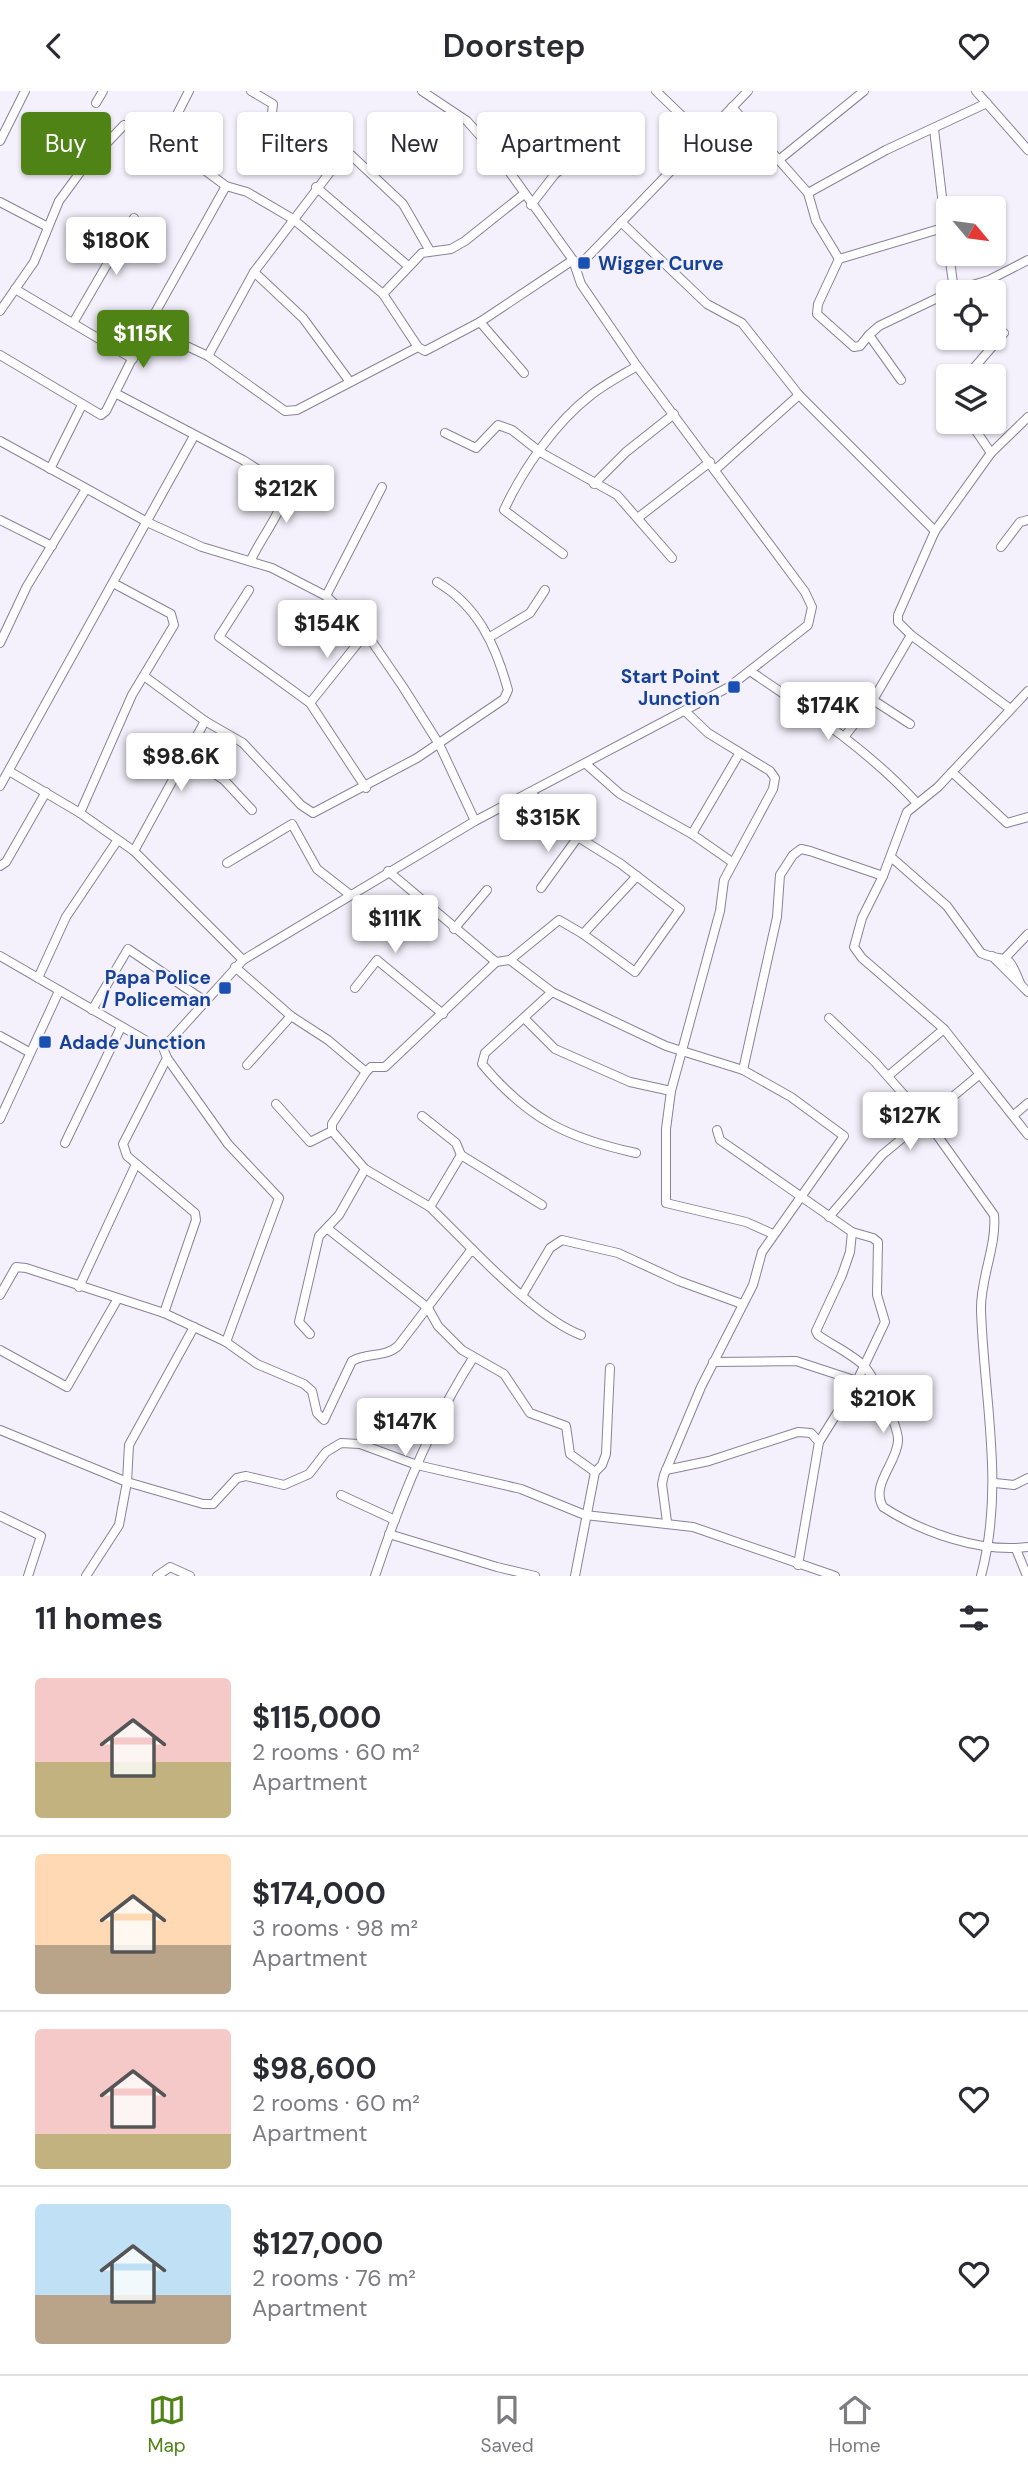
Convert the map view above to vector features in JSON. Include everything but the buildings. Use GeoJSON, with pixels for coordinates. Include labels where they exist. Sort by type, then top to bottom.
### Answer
{"type":"FeatureCollection","features":[{"type":"Feature","properties":{"kind":"street"},"geometry":{"type":"LineString","coordinates":[[0,141],[25,91]]}},
{"type":"Feature","properties":{"kind":"street"},"geometry":{"type":"LineString","coordinates":[[96,103],[103,91]]}},
{"type":"Feature","properties":{"kind":"street"},"geometry":{"type":"LineString","coordinates":[[178,112],[189,91]]}},
{"type":"Feature","properties":{"kind":"street"},"geometry":{"type":"LineString","coordinates":[[251,91],[273,104],[272,112]]}},
{"type":"Feature","properties":{"kind":"street"},"geometry":{"type":"LineString","coordinates":[[0,956],[152,1044],[162,1045],[174,1041],[205,1001],[243,960],[388,870],[475,821],[685,711],[750,671],[808,625],[812,607],[805,592],[637,366],[581,284],[575,265],[524,194],[480,134],[422,91]]}},
{"type":"Feature","properties":{"kind":"street"},"geometry":{"type":"LineString","coordinates":[[656,91],[678,112]]}},
{"type":"Feature","properties":{"kind":"street"},"geometry":{"type":"LineString","coordinates":[[727,112],[748,91]]}},
{"type":"Feature","properties":{"kind":"street"},"geometry":{"type":"LineString","coordinates":[[780,159],[864,91]]}},
{"type":"Feature","properties":{"kind":"street"},"geometry":{"type":"LineString","coordinates":[[976,91],[1028,150]]}},
{"type":"Feature","properties":{"kind":"street"},"geometry":{"type":"LineString","coordinates":[[808,193],[886,150],[987,103]]}},
{"type":"Feature","properties":{"kind":"street"},"geometry":{"type":"LineString","coordinates":[[732,107],[808,193],[816,221],[839,259]]}},
{"type":"Feature","properties":{"kind":"street"},"geometry":{"type":"LineString","coordinates":[[0,311],[34,262],[46,226],[68,188],[125,125]]}},
{"type":"Feature","properties":{"kind":"street"},"geometry":{"type":"LineString","coordinates":[[934,129],[942,196]]}},
{"type":"Feature","properties":{"kind":"street"},"geometry":{"type":"LineString","coordinates":[[208,356],[254,272],[316,187],[343,155],[351,155],[403,204],[430,251]]}},
{"type":"Feature","properties":{"kind":"street"},"geometry":{"type":"LineString","coordinates":[[211,175],[226,186],[247,192],[293,219],[383,294],[418,347],[425,351],[575,265],[666,175]]}},
{"type":"Feature","properties":{"kind":"street"},"geometry":{"type":"LineString","coordinates":[[531,205],[554,175]]}},
{"type":"Feature","properties":{"kind":"street"},"geometry":{"type":"LineString","coordinates":[[0,355],[101,415],[116,393],[148,328],[226,186]]}},
{"type":"Feature","properties":{"kind":"street"},"geometry":{"type":"LineString","coordinates":[[316,187],[407,265]]}},
{"type":"Feature","properties":{"kind":"street"},"geometry":{"type":"LineString","coordinates":[[383,294],[407,265],[422,253],[451,249],[465,241],[524,194]]}},
{"type":"Feature","properties":{"kind":"street"},"geometry":{"type":"LineString","coordinates":[[0,201],[46,226]]}},
{"type":"Feature","properties":{"kind":"street"},"geometry":{"type":"LineString","coordinates":[[73,323],[134,218]]}},
{"type":"Feature","properties":{"kind":"street"},"geometry":{"type":"LineString","coordinates":[[621,222],[707,304],[743,323],[799,395],[935,531]]}},
{"type":"Feature","properties":{"kind":"street"},"geometry":{"type":"LineString","coordinates":[[936,230],[839,259],[818,305],[817,314],[854,347],[859,346],[879,326],[936,299]]}},
{"type":"Feature","properties":{"kind":"street"},"geometry":{"type":"LineString","coordinates":[[989,280],[1028,260]]}},
{"type":"Feature","properties":{"kind":"street"},"geometry":{"type":"LineString","coordinates":[[254,272],[303,318],[350,382]]}},
{"type":"Feature","properties":{"kind":"street"},"geometry":{"type":"LineString","coordinates":[[15,289],[133,359]]}},
{"type":"Feature","properties":{"kind":"street"},"geometry":{"type":"LineString","coordinates":[[480,321],[524,373]]}},
{"type":"Feature","properties":{"kind":"street"},"geometry":{"type":"LineString","coordinates":[[148,328],[208,356],[285,411],[297,410],[418,347]]}},
{"type":"Feature","properties":{"kind":"street"},"geometry":{"type":"LineString","coordinates":[[869,335],[901,380]]}},
{"type":"Feature","properties":{"kind":"street"},"geometry":{"type":"LineString","coordinates":[[977,364],[989,350]]}},
{"type":"Feature","properties":{"kind":"street"},"geometry":{"type":"LineString","coordinates":[[564,554],[503,510],[517,483],[565,419],[591,394],[637,366]]}},
{"type":"Feature","properties":{"kind":"street"},"geometry":{"type":"LineString","coordinates":[[116,393],[243,460],[284,486],[286,494],[282,505],[259,540],[251,560]]}},
{"type":"Feature","properties":{"kind":"street"},"geometry":{"type":"LineString","coordinates":[[715,470],[799,395]]}},
{"type":"Feature","properties":{"kind":"street"},"geometry":{"type":"LineString","coordinates":[[50,469],[82,405]]}},
{"type":"Feature","properties":{"kind":"street"},"geometry":{"type":"LineString","coordinates":[[594,484],[626,452],[674,414]]}},
{"type":"Feature","properties":{"kind":"street"},"geometry":{"type":"LineString","coordinates":[[1009,708],[911,635],[898,622],[898,615],[935,531],[991,453],[1028,417]]}},
{"type":"Feature","properties":{"kind":"street"},"geometry":{"type":"LineString","coordinates":[[445,433],[476,448],[498,425],[505,426],[540,452],[617,495],[639,517],[672,558]]}},
{"type":"Feature","properties":{"kind":"street"},"geometry":{"type":"LineString","coordinates":[[978,434],[991,453]]}},
{"type":"Feature","properties":{"kind":"street"},"geometry":{"type":"LineString","coordinates":[[0,786],[149,523],[194,436]]}},
{"type":"Feature","properties":{"kind":"street"},"geometry":{"type":"LineString","coordinates":[[0,440],[149,523],[202,547],[251,560],[326,596],[366,633],[439,744],[475,821]]}},
{"type":"Feature","properties":{"kind":"street"},"geometry":{"type":"LineString","coordinates":[[639,517],[710,462]]}},
{"type":"Feature","properties":{"kind":"street"},"geometry":{"type":"LineString","coordinates":[[326,596],[382,487]]}},
{"type":"Feature","properties":{"kind":"street"},"geometry":{"type":"LineString","coordinates":[[0,643],[27,586],[86,489]]}},
{"type":"Feature","properties":{"kind":"street"},"geometry":{"type":"LineString","coordinates":[[0,520],[52,546]]}},
{"type":"Feature","properties":{"kind":"street"},"geometry":{"type":"LineString","coordinates":[[1001,547],[1020,522],[1028,520]]}},
{"type":"Feature","properties":{"kind":"street"},"geometry":{"type":"LineString","coordinates":[[227,863],[439,744],[505,699],[508,690],[490,637],[459,597],[437,582]]}},
{"type":"Feature","properties":{"kind":"street"},"geometry":{"type":"LineString","coordinates":[[80,813],[109,741],[174,625],[171,614],[114,583]]}},
{"type":"Feature","properties":{"kind":"street"},"geometry":{"type":"LineString","coordinates":[[249,590],[219,637],[310,703],[366,787]]}},
{"type":"Feature","properties":{"kind":"street"},"geometry":{"type":"LineString","coordinates":[[490,637],[530,613],[545,590]]}},
{"type":"Feature","properties":{"kind":"street"},"geometry":{"type":"LineString","coordinates":[[310,703],[366,633]]}},
{"type":"Feature","properties":{"kind":"street"},"geometry":{"type":"LineString","coordinates":[[845,736],[873,700],[911,635]]}},
{"type":"Feature","properties":{"kind":"street"},"geometry":{"type":"LineString","coordinates":[[750,671],[845,736],[886,769],[916,802]]}},
{"type":"Feature","properties":{"kind":"street"},"geometry":{"type":"LineString","coordinates":[[144,676],[205,721],[243,743],[302,819],[317,869],[349,894]]}},
{"type":"Feature","properties":{"kind":"street"},"geometry":{"type":"LineString","coordinates":[[1028,691],[932,792],[916,802],[902,821],[891,857],[862,918],[854,947],[862,958],[944,1029],[1028,1135]]}},
{"type":"Feature","properties":{"kind":"street"},"geometry":{"type":"LineString","coordinates":[[873,700],[910,724]]}},
{"type":"Feature","properties":{"kind":"street"},"geometry":{"type":"LineString","coordinates":[[685,711],[708,733],[770,771],[775,778],[773,789],[724,880],[720,911],[671,1091],[666,1129],[667,1204],[736,1220],[773,1234]]}},
{"type":"Feature","properties":{"kind":"street"},"geometry":{"type":"LineString","coordinates":[[134,851],[205,721]]}},
{"type":"Feature","properties":{"kind":"street"},"geometry":{"type":"LineString","coordinates":[[191,744],[201,749],[206,769],[224,780],[252,810]]}},
{"type":"Feature","properties":{"kind":"street"},"geometry":{"type":"LineString","coordinates":[[692,834],[740,754]]}},
{"type":"Feature","properties":{"kind":"street"},"geometry":{"type":"LineString","coordinates":[[586,764],[620,794],[692,834],[732,862]]}},
{"type":"Feature","properties":{"kind":"street"},"geometry":{"type":"LineString","coordinates":[[9,771],[80,813],[134,851],[243,960]]}},
{"type":"Feature","properties":{"kind":"street"},"geometry":{"type":"LineString","coordinates":[[952,772],[1007,823],[1027,819]]}},
{"type":"Feature","properties":{"kind":"street"},"geometry":{"type":"LineString","coordinates":[[0,866],[6,862],[46,792]]}},
{"type":"Feature","properties":{"kind":"street"},"geometry":{"type":"LineString","coordinates":[[531,793],[578,837],[637,876],[680,909],[639,969],[632,971],[583,934],[559,921],[510,960],[496,962],[385,1067],[371,1067],[332,1124],[332,1131],[365,1169],[430,1207],[472,1249],[560,1327],[580,1335]]}},
{"type":"Feature","properties":{"kind":"street"},"geometry":{"type":"LineString","coordinates":[[541,888],[578,837]]}},
{"type":"Feature","properties":{"kind":"street"},"geometry":{"type":"LineString","coordinates":[[38,978],[66,917],[117,841]]}},
{"type":"Feature","properties":{"kind":"street"},"geometry":{"type":"LineString","coordinates":[[743,1070],[777,917],[780,875],[793,855],[801,849],[810,851],[883,876]]}},
{"type":"Feature","properties":{"kind":"street"},"geometry":{"type":"LineString","coordinates":[[891,857],[947,906],[977,949],[992,956],[1028,992]]}},
{"type":"Feature","properties":{"kind":"street"},"geometry":{"type":"LineString","coordinates":[[388,870],[454,929],[496,962]]}},
{"type":"Feature","properties":{"kind":"street"},"geometry":{"type":"LineString","coordinates":[[583,934],[637,876]]}},
{"type":"Feature","properties":{"kind":"street"},"geometry":{"type":"LineString","coordinates":[[454,929],[487,890]]}},
{"type":"Feature","properties":{"kind":"street"},"geometry":{"type":"LineString","coordinates":[[992,956],[1006,957],[1028,935]]}},
{"type":"Feature","properties":{"kind":"street"},"geometry":{"type":"LineString","coordinates":[[92,1010],[128,949],[205,1001]]}},
{"type":"Feature","properties":{"kind":"street"},"geometry":{"type":"LineString","coordinates":[[1006,957],[1020,983]]}},
{"type":"Feature","properties":{"kind":"street"},"geometry":{"type":"LineString","coordinates":[[355,988],[377,960],[443,1014]]}},
{"type":"Feature","properties":{"kind":"street"},"geometry":{"type":"LineString","coordinates":[[510,960],[552,992],[682,1051],[743,1070],[792,1097],[844,1136],[803,1197],[773,1234],[758,1260],[752,1285],[713,1362],[666,1470],[662,1484],[667,1522]]}},
{"type":"Feature","properties":{"kind":"street"},"geometry":{"type":"LineString","coordinates":[[235,967],[291,1016],[327,1040],[366,1072]]}},
{"type":"Feature","properties":{"kind":"street"},"geometry":{"type":"LineString","coordinates":[[0,1119],[59,991]]}},
{"type":"Feature","properties":{"kind":"street"},"geometry":{"type":"LineString","coordinates":[[552,992],[525,1019],[485,1052],[482,1064],[505,1092],[562,1132],[636,1153]]}},
{"type":"Feature","properties":{"kind":"street"},"geometry":{"type":"LineString","coordinates":[[247,1065],[291,1016]]}},
{"type":"Feature","properties":{"kind":"street"},"geometry":{"type":"LineString","coordinates":[[830,1018],[888,1076],[927,1121],[994,1215],[981,1307],[995,1483],[989,1547],[981,1576]]}},
{"type":"Feature","properties":{"kind":"street"},"geometry":{"type":"LineString","coordinates":[[525,1019],[555,1049],[630,1082],[671,1091]]}},
{"type":"Feature","properties":{"kind":"street"},"geometry":{"type":"LineString","coordinates":[[65,1143],[121,1027]]}},
{"type":"Feature","properties":{"kind":"street"},"geometry":{"type":"LineString","coordinates":[[888,1076],[944,1029]]}},
{"type":"Feature","properties":{"kind":"street"},"geometry":{"type":"LineString","coordinates":[[0,1036],[29,1052]]}},
{"type":"Feature","properties":{"kind":"street"},"geometry":{"type":"LineString","coordinates":[[162,1045],[167,1058],[228,1144],[279,1198],[226,1342]]}},
{"type":"Feature","properties":{"kind":"street"},"geometry":{"type":"LineString","coordinates":[[164,1313],[196,1220],[195,1213],[127,1156],[123,1144],[167,1058]]}},
{"type":"Feature","properties":{"kind":"street"},"geometry":{"type":"LineString","coordinates":[[829,1217],[872,1165],[979,1075]]}},
{"type":"Feature","properties":{"kind":"street"},"geometry":{"type":"LineString","coordinates":[[1014,1115],[1028,1103]]}},
{"type":"Feature","properties":{"kind":"street"},"geometry":{"type":"LineString","coordinates":[[276,1104],[310,1142],[332,1131]]}},
{"type":"Feature","properties":{"kind":"street"},"geometry":{"type":"LineString","coordinates":[[422,1116],[456,1143],[461,1155],[542,1205]]}},
{"type":"Feature","properties":{"kind":"street"},"geometry":{"type":"LineString","coordinates":[[717,1130],[720,1140],[829,1217],[852,1232],[873,1238],[878,1243],[877,1295],[885,1315],[883,1331],[857,1381],[819,1442],[798,1565]]}},
{"type":"Feature","properties":{"kind":"street"},"geometry":{"type":"LineString","coordinates":[[430,1207],[461,1155]]}},
{"type":"Feature","properties":{"kind":"street"},"geometry":{"type":"LineString","coordinates":[[79,1287],[136,1164]]}},
{"type":"Feature","properties":{"kind":"street"},"geometry":{"type":"LineString","coordinates":[[310,1334],[300,1328],[299,1322],[319,1236],[328,1229],[365,1169]]}},
{"type":"Feature","properties":{"kind":"street"},"geometry":{"type":"LineString","coordinates":[[328,1229],[428,1308],[438,1326],[473,1358],[503,1374],[530,1413],[566,1426],[570,1454],[595,1472]]}},
{"type":"Feature","properties":{"kind":"street"},"geometry":{"type":"LineString","coordinates":[[852,1232],[846,1264],[816,1331],[864,1366],[898,1438],[879,1491],[883,1507],[940,1534],[989,1547],[1028,1547]]}},
{"type":"Feature","properties":{"kind":"street"},"geometry":{"type":"LineString","coordinates":[[523,1294],[550,1248],[562,1240],[618,1253],[679,1281],[742,1304]]}},
{"type":"Feature","properties":{"kind":"street"},"geometry":{"type":"LineString","coordinates":[[0,1295],[16,1267],[164,1313],[226,1342],[257,1364],[304,1384],[312,1391],[317,1413],[324,1420],[352,1361],[391,1352],[472,1249]]}},
{"type":"Feature","properties":{"kind":"street"},"geometry":{"type":"LineString","coordinates":[[0,1350],[67,1387],[117,1300]]}},
{"type":"Feature","properties":{"kind":"street"},"geometry":{"type":"LineString","coordinates":[[86,1576],[114,1537],[127,1482],[129,1445],[194,1327]]}},
{"type":"Feature","properties":{"kind":"street"},"geometry":{"type":"LineString","coordinates":[[375,1576],[417,1465],[447,1399],[473,1358]]}},
{"type":"Feature","properties":{"kind":"street"},"geometry":{"type":"LineString","coordinates":[[713,1362],[796,1361],[857,1381]]}},
{"type":"Feature","properties":{"kind":"street"},"geometry":{"type":"LineString","coordinates":[[575,1576],[595,1472],[602,1465],[606,1454],[610,1368]]}},
{"type":"Feature","properties":{"kind":"street"},"geometry":{"type":"LineString","coordinates":[[0,1430],[127,1482],[184,1500],[213,1504],[237,1478],[246,1476],[284,1485],[309,1474],[326,1452],[341,1443],[360,1444],[417,1465],[521,1489],[585,1515],[693,1527],[814,1573],[835,1576]]}},
{"type":"Feature","properties":{"kind":"street"},"geometry":{"type":"LineString","coordinates":[[666,1470],[742,1452],[798,1432],[811,1433],[819,1442]]}},
{"type":"Feature","properties":{"kind":"street"},"geometry":{"type":"LineString","coordinates":[[995,1483],[1014,1485],[1028,1478]]}},
{"type":"Feature","properties":{"kind":"street"},"geometry":{"type":"LineString","coordinates":[[341,1495],[395,1521]]}},
{"type":"Feature","properties":{"kind":"street"},"geometry":{"type":"LineString","coordinates":[[0,1517],[41,1536],[28,1576]]}},
{"type":"Feature","properties":{"kind":"street"},"geometry":{"type":"LineString","coordinates":[[389,1534],[496,1567],[535,1576]]}},
{"type":"Feature","properties":{"kind":"street"},"geometry":{"type":"LineString","coordinates":[[1016,1549],[1027,1576]]}},
{"type":"Feature","properties":{"kind":"street"},"geometry":{"type":"LineString","coordinates":[[157,1576],[170,1567],[190,1576]]}},
{"type":"Feature","properties":{"kind":"place","name":"Wigger Curve"},"geometry":{"type":"Point","coordinates":[584,263]}},
{"type":"Feature","properties":{"kind":"place","name":"Start Point Junction"},"geometry":{"type":"Point","coordinates":[734,687]}},
{"type":"Feature","properties":{"kind":"place","name":"Papa Police / Policeman"},"geometry":{"type":"Point","coordinates":[225,988]}},
{"type":"Feature","properties":{"kind":"place","name":"Adade Junction"},"geometry":{"type":"Point","coordinates":[45,1042]}}]}
